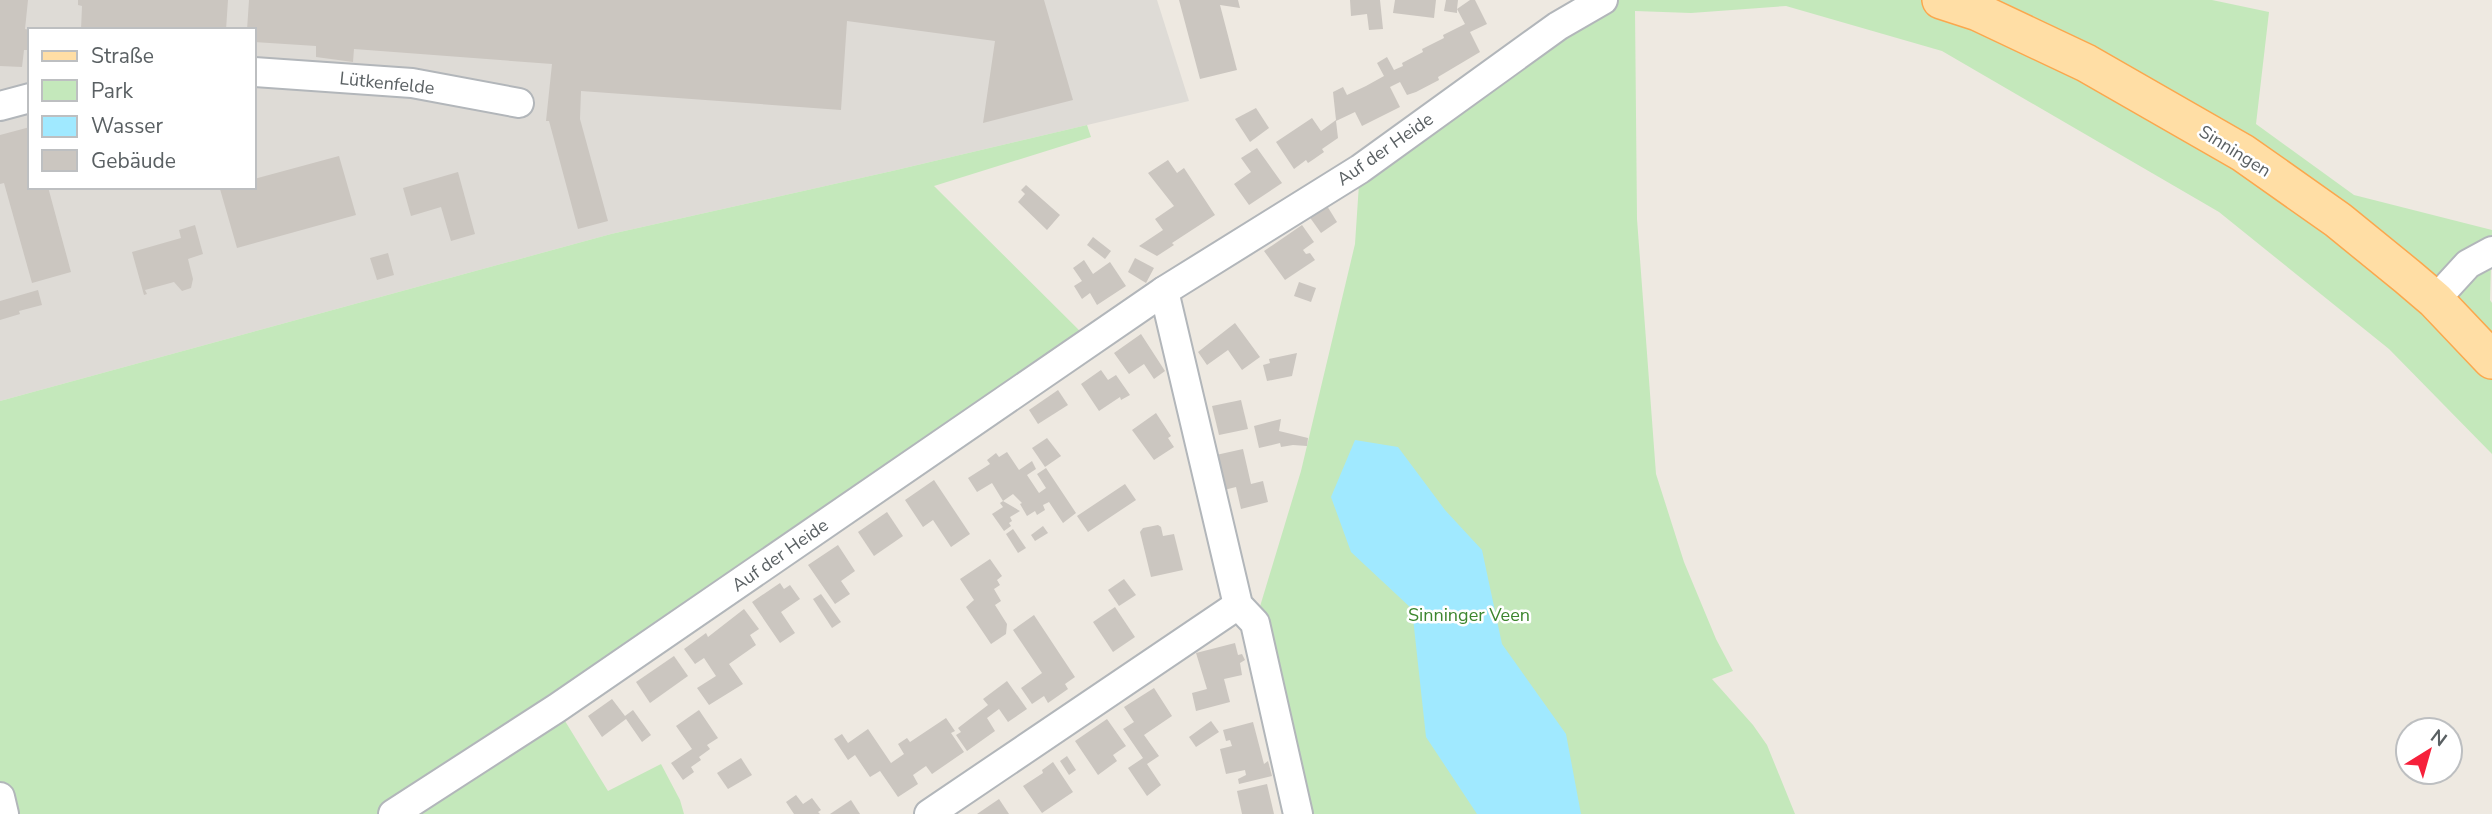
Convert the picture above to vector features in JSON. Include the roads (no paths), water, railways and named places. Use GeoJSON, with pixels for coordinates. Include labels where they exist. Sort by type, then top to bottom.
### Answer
{"type":"FeatureCollection","features":[{"type":"Feature","properties":{"kind":"main road","name":"Sinningen"},"geometry":{"type":"LineString","coordinates":[[1941,0],[1978,12],[2086,63],[2243,153],[2338,220],[2435,300],[2492,360]]}},
{"type":"Feature","properties":{"kind":"street","name":"Auf der Heide"},"geometry":{"type":"LineString","coordinates":[[393,814],[557,708],[1164,291],[1360,169],[1558,26],[1602,0]]}},
{"type":"Feature","properties":{"kind":"street","name":"Lütkenfelde"},"geometry":{"type":"LineString","coordinates":[[256,72],[412,83],[519,103]]}},
{"type":"Feature","properties":{"kind":"street"},"geometry":{"type":"LineString","coordinates":[[0,106],[28,99]]}},
{"type":"Feature","properties":{"kind":"street"},"geometry":{"type":"LineString","coordinates":[[2435,300],[2468,264],[2492,251]]}},
{"type":"Feature","properties":{"kind":"street"},"geometry":{"type":"LineString","coordinates":[[1164,291],[1238,605],[1255,623],[1298,814]]}},
{"type":"Feature","properties":{"kind":"street"},"geometry":{"type":"LineString","coordinates":[[929,814],[1238,605]]}},
{"type":"Feature","properties":{"kind":"street"},"geometry":{"type":"LineString","coordinates":[[0,797],[4,814]]}},
{"type":"Feature","properties":{"kind":"water"},"geometry":{"type":"Polygon","coordinates":[[[1355,440],[1398,447],[1445,510],[1482,550],[1502,644],[1566,734],[1581,814],[1477,814],[1426,737],[1412,609],[1351,552],[1331,497],[1355,440]]]}},
{"type":"Feature","properties":{"kind":"park label","name":"Sinninger Veen"},"geometry":{"type":"Point","coordinates":[1469,615]}}]}
